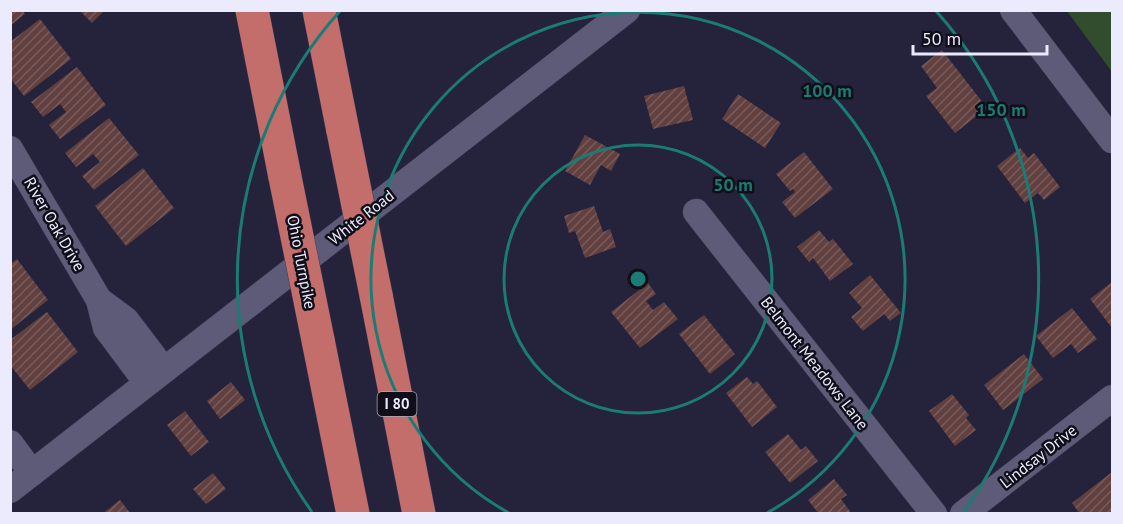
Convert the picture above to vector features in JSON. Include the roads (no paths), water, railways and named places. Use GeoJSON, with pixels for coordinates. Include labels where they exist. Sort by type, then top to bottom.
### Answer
{"type":"FeatureCollection","features":[{"type":"Feature","properties":{"kind":"highway","name":"Ohio Turnpike"},"geometry":{"type":"LineString","coordinates":[[252,10],[352,513]]}},
{"type":"Feature","properties":{"kind":"highway","name":"I 80"},"geometry":{"type":"LineString","coordinates":[[319,10],[419,513]]}},
{"type":"Feature","properties":{"kind":"street","name":"White Road"},"geometry":{"type":"LineString","coordinates":[[10,490],[627,10]]}},
{"type":"Feature","properties":{"kind":"street"},"geometry":{"type":"LineString","coordinates":[[1013,10],[1113,140]]}},
{"type":"Feature","properties":{"kind":"street","name":"River Oak Drive"},"geometry":{"type":"LineString","coordinates":[[10,149],[99,300],[106,328],[156,376]]}},
{"type":"Feature","properties":{"kind":"street","name":"Belmont Meadows Lane"},"geometry":{"type":"LineString","coordinates":[[696,212],[934,513]]}},
{"type":"Feature","properties":{"kind":"street","name":"Lindsay Drive"},"geometry":{"type":"LineString","coordinates":[[963,513],[1113,398]]}},
{"type":"Feature","properties":{"kind":"street"},"geometry":{"type":"LineString","coordinates":[[10,443],[32,473]]}}]}
